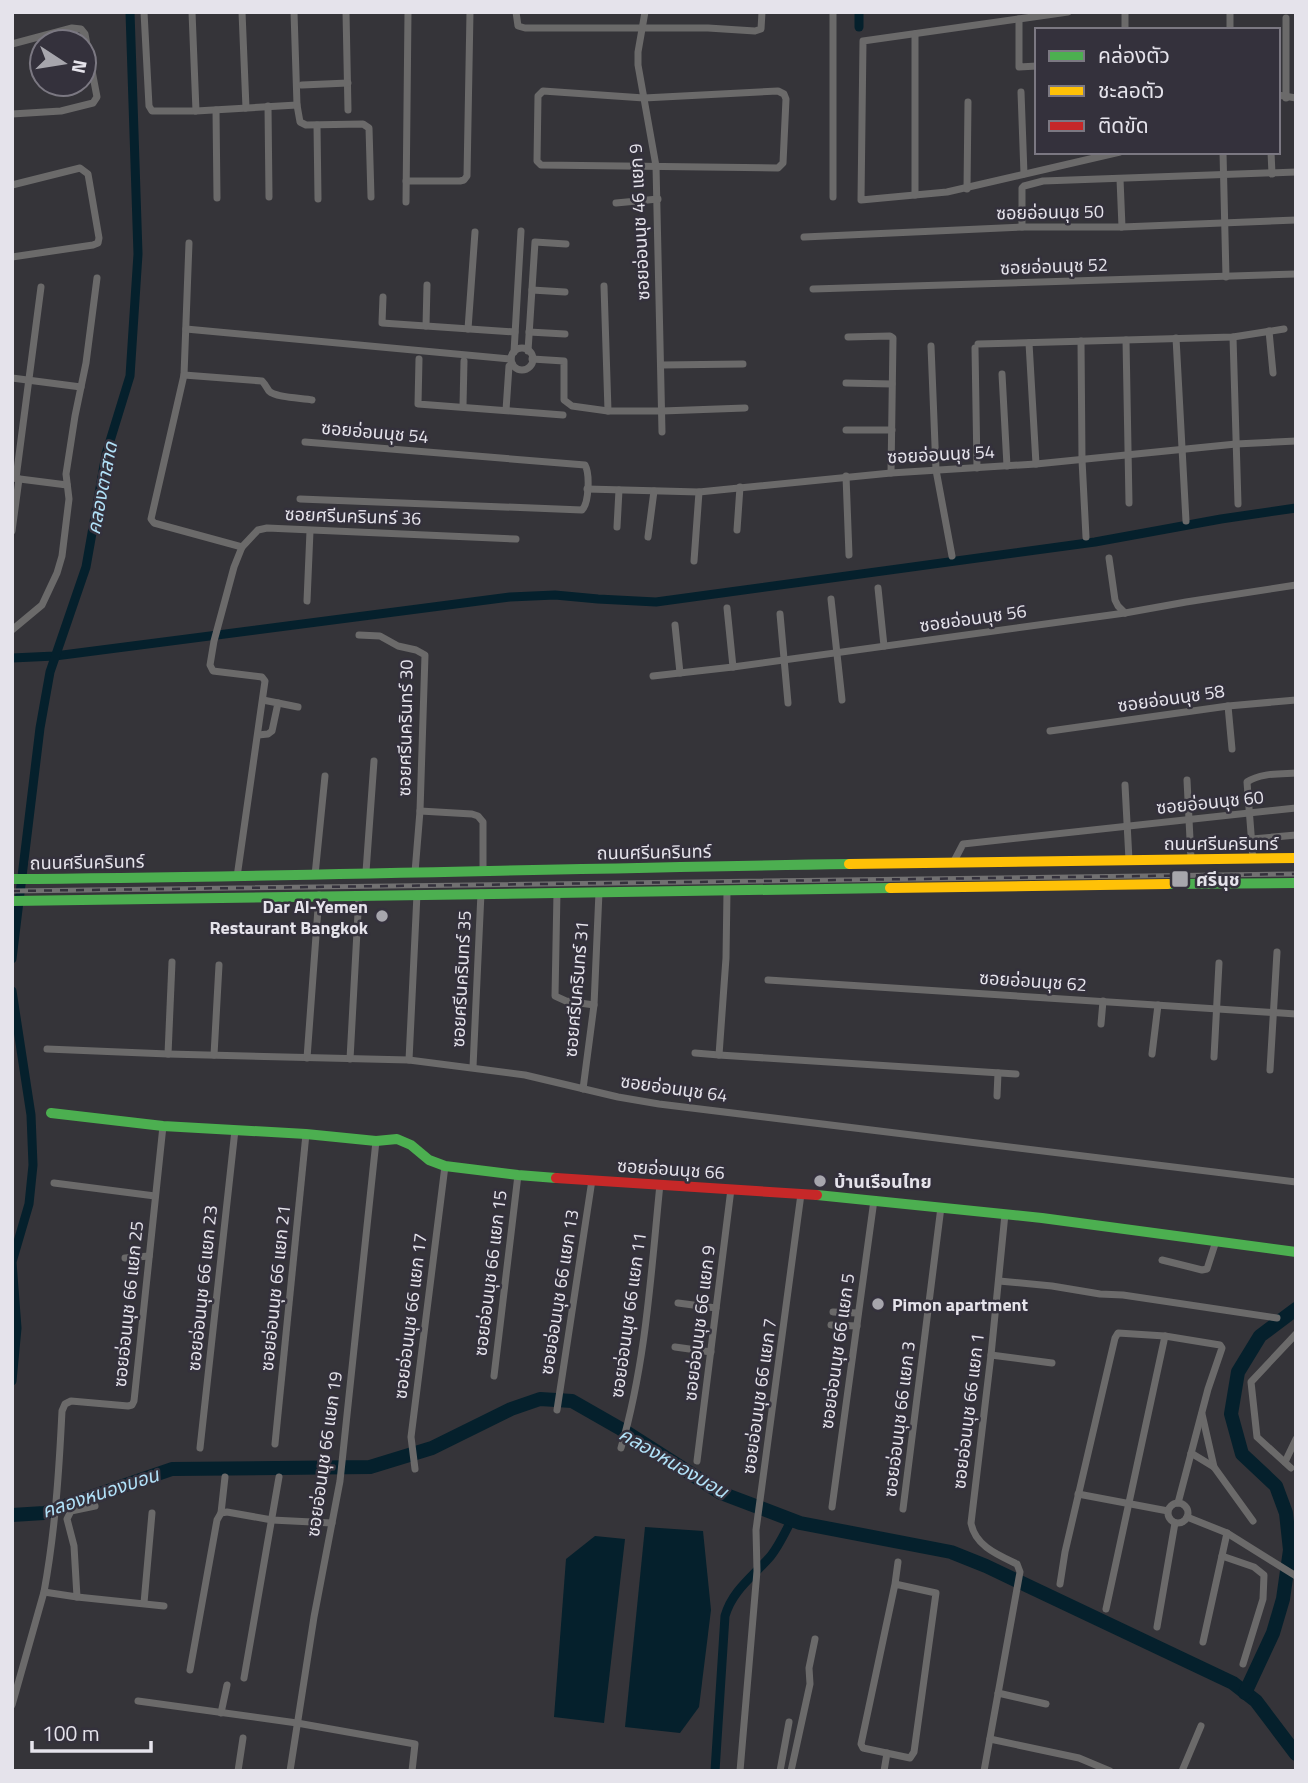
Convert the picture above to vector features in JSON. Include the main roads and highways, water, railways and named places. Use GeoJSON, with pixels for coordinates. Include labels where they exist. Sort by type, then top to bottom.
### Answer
{"type":"FeatureCollection","features":[{"type":"Feature","properties":{"kind":"main road","name":"ถนนศรีนครินทร์"},"geometry":{"type":"LineString","coordinates":[[12,879],[1296,858]]}},
{"type":"Feature","properties":{"kind":"main road"},"geometry":{"type":"LineString","coordinates":[[620,868],[621,891]]}},
{"type":"Feature","properties":{"kind":"main road"},"geometry":{"type":"LineString","coordinates":[[12,901],[1296,883]]}},
{"type":"Feature","properties":{"kind":"main road","name":"ซอยอ่อนนุช 66"},"geometry":{"type":"LineString","coordinates":[[51,1113],[163,1126],[376,1140],[397,1139],[429,1160],[445,1166],[518,1175],[874,1200],[1005,1214],[1296,1252]]}},
{"type":"Feature","properties":{"kind":"water"},"geometry":{"type":"Polygon","coordinates":[[[645,1527],[703,1531],[711,1610],[699,1707],[680,1733],[625,1727],[645,1527]]]}},
{"type":"Feature","properties":{"kind":"water"},"geometry":{"type":"Polygon","coordinates":[[[595,1536],[625,1539],[604,1723],[554,1717],[566,1559],[595,1536]]]}},
{"type":"Feature","properties":{"kind":"waterway","name":"คลองตาสาด"},"geometry":{"type":"LineString","coordinates":[[12,959],[40,728],[50,672],[86,567],[106,454],[130,376],[138,254],[130,12]]}},
{"type":"Feature","properties":{"kind":"waterway"},"geometry":{"type":"LineString","coordinates":[[859,12],[859,27]]}},
{"type":"Feature","properties":{"kind":"waterway"},"geometry":{"type":"LineString","coordinates":[[12,658],[55,656],[510,597],[555,595],[656,602],[1095,542],[1296,508]]}},
{"type":"Feature","properties":{"kind":"waterway","name":"คลองตาสาด"},"geometry":{"type":"LineString","coordinates":[[12,991],[31,1115],[33,1165],[29,1204],[12,1262],[17,1328],[12,1381]]}},
{"type":"Feature","properties":{"kind":"waterway"},"geometry":{"type":"LineString","coordinates":[[1245,1693],[1273,1633],[1283,1599],[1290,1550],[1286,1513],[1276,1486],[1242,1454],[1231,1414],[1238,1372],[1260,1336],[1296,1309]]}},
{"type":"Feature","properties":{"kind":"waterway","name":"คลองหนองบอน"},"geometry":{"type":"LineString","coordinates":[[12,1515],[44,1513],[172,1469],[370,1467],[432,1448],[511,1409],[540,1399],[572,1401],[721,1493],[800,1523],[951,1552],[1233,1683],[1256,1701],[1296,1754]]}},
{"type":"Feature","properties":{"kind":"waterway"},"geometry":{"type":"LineString","coordinates":[[715,1771],[725,1616],[732,1599],[769,1558],[792,1519]]}},
{"type":"Feature","properties":{"kind":"railway"},"geometry":{"type":"LineString","coordinates":[[12,891],[1296,874]]}},
{"type":"Feature","properties":{"kind":"place","name":"ศรีนุช"},"geometry":{"type":"Point","coordinates":[1180,879]}},
{"type":"Feature","properties":{"kind":"place","name":"Dar Al-Yemen Restaurant Bangkok"},"geometry":{"type":"Point","coordinates":[382,916]}},
{"type":"Feature","properties":{"kind":"place","name":"บ้านเรือนไทย"},"geometry":{"type":"Point","coordinates":[820,1181]}},
{"type":"Feature","properties":{"kind":"place","name":"Pimon apartment"},"geometry":{"type":"Point","coordinates":[878,1304]}}]}
